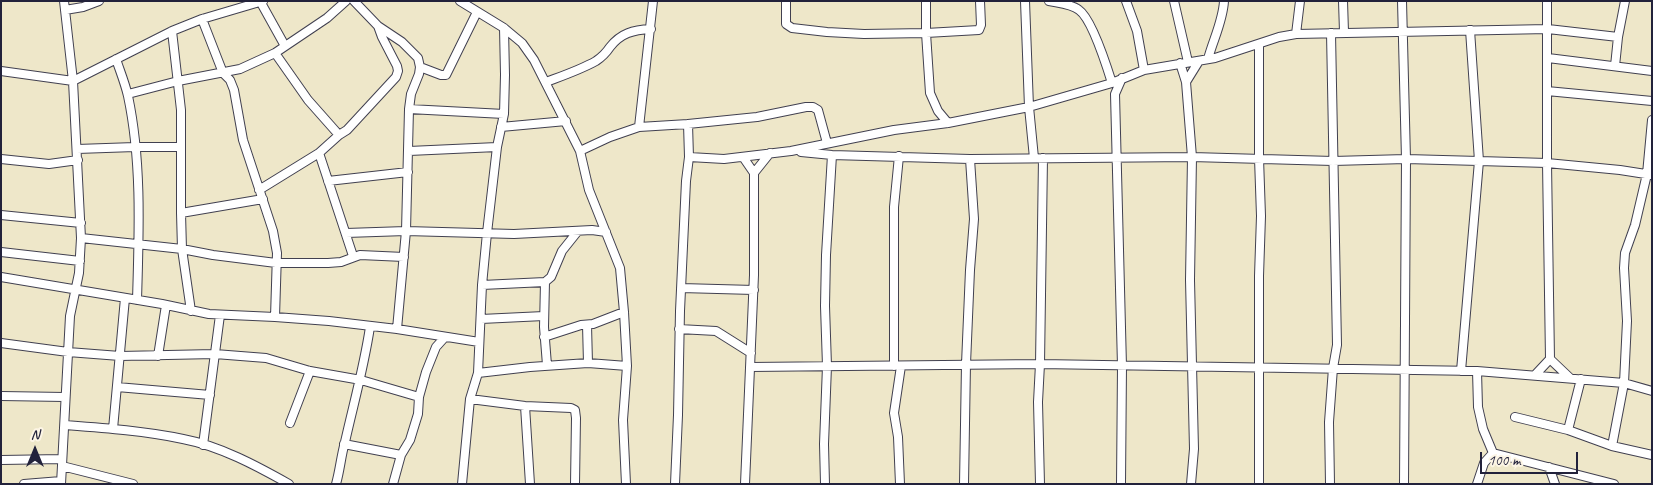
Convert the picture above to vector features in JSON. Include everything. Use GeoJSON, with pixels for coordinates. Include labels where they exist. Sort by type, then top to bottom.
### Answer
{"type":"FeatureCollection","features":[{"type":"Feature","properties":{"kind":"street"},"geometry":{"type":"LineString","coordinates":[[24,484],[61,482],[70,316],[80,261],[81,223],[78,160],[73,81],[64,1]]}},
{"type":"Feature","properties":{"kind":"street"},"geometry":{"type":"LineString","coordinates":[[66,10],[83,7],[99,1]]}},
{"type":"Feature","properties":{"kind":"street"},"geometry":{"type":"LineString","coordinates":[[128,94],[178,81],[240,69],[275,53],[326,18],[346,1]]}},
{"type":"Feature","properties":{"kind":"street"},"geometry":{"type":"LineString","coordinates":[[354,1],[378,26],[402,42],[416,55],[420,67],[411,94],[409,109],[406,232],[398,329]]}},
{"type":"Feature","properties":{"kind":"street"},"geometry":{"type":"LineString","coordinates":[[460,1],[504,28],[522,43],[546,82],[580,151],[589,190],[620,268],[627,366],[623,420],[626,484]]}},
{"type":"Feature","properties":{"kind":"street"},"geometry":{"type":"LineString","coordinates":[[639,127],[653,1]]}},
{"type":"Feature","properties":{"kind":"street"},"geometry":{"type":"LineString","coordinates":[[786,1],[786,24],[792,28],[864,34],[979,30],[981,25],[980,1]]}},
{"type":"Feature","properties":{"kind":"street"},"geometry":{"type":"LineString","coordinates":[[926,1],[930,93],[938,111],[948,122]]}},
{"type":"Feature","properties":{"kind":"street"},"geometry":{"type":"LineString","coordinates":[[1026,1],[1029,107],[1038,158],[1040,484]]}},
{"type":"Feature","properties":{"kind":"street"},"geometry":{"type":"LineString","coordinates":[[1049,1],[1078,9],[1082,13],[1105,59],[1110,83],[1115,94],[1122,366],[1120,484]]}},
{"type":"Feature","properties":{"kind":"street"},"geometry":{"type":"LineString","coordinates":[[1126,1],[1137,31],[1144,70]]}},
{"type":"Feature","properties":{"kind":"street"},"geometry":{"type":"LineString","coordinates":[[1174,1],[1184,63],[1192,157],[1190,280],[1194,449],[1191,484]]}},
{"type":"Feature","properties":{"kind":"street"},"geometry":{"type":"LineString","coordinates":[[1208,59],[1214,36],[1223,16],[1224,1]]}},
{"type":"Feature","properties":{"kind":"street"},"geometry":{"type":"LineString","coordinates":[[1296,34],[1300,1]]}},
{"type":"Feature","properties":{"kind":"street"},"geometry":{"type":"LineString","coordinates":[[1344,1],[1344,32]]}},
{"type":"Feature","properties":{"kind":"street"},"geometry":{"type":"LineString","coordinates":[[1402,1],[1406,159],[1404,484]]}},
{"type":"Feature","properties":{"kind":"street"},"geometry":{"type":"LineString","coordinates":[[1535,375],[1550,359],[1547,1]]}},
{"type":"Feature","properties":{"kind":"street"},"geometry":{"type":"LineString","coordinates":[[1615,66],[1625,1]]}},
{"type":"Feature","properties":{"kind":"street"},"geometry":{"type":"LineString","coordinates":[[1,71],[73,81],[172,31],[202,19],[262,2],[285,46]]}},
{"type":"Feature","properties":{"kind":"street"},"geometry":{"type":"LineString","coordinates":[[420,67],[446,75],[477,12]]}},
{"type":"Feature","properties":{"kind":"street"},"geometry":{"type":"LineString","coordinates":[[202,19],[223,73],[230,80],[234,90],[243,140],[275,237],[277,253],[275,317]]}},
{"type":"Feature","properties":{"kind":"street"},"geometry":{"type":"LineString","coordinates":[[259,190],[319,153],[347,130],[397,74],[397,66],[378,26]]}},
{"type":"Feature","properties":{"kind":"street"},"geometry":{"type":"LineString","coordinates":[[462,484],[470,399],[478,373],[482,285],[487,233],[504,114],[504,28]]}},
{"type":"Feature","properties":{"kind":"street"},"geometry":{"type":"LineString","coordinates":[[689,157],[724,159],[791,151],[894,130],[1029,107],[1110,83],[1144,70],[1208,59],[1296,34],[1548,28],[1618,37]]}},
{"type":"Feature","properties":{"kind":"street"},"geometry":{"type":"LineString","coordinates":[[546,82],[594,62],[604,55],[620,36],[627,32],[651,29]]}},
{"type":"Feature","properties":{"kind":"street"},"geometry":{"type":"LineString","coordinates":[[1461,371],[1479,161],[1470,30]]}},
{"type":"Feature","properties":{"kind":"street"},"geometry":{"type":"LineString","coordinates":[[172,31],[181,110],[180,213],[182,248],[191,310]]}},
{"type":"Feature","properties":{"kind":"street"},"geometry":{"type":"LineString","coordinates":[[1330,484],[1329,422],[1337,336],[1331,33]]}},
{"type":"Feature","properties":{"kind":"street"},"geometry":{"type":"LineString","coordinates":[[1259,44],[1261,216],[1259,276],[1259,484]]}},
{"type":"Feature","properties":{"kind":"street"},"geometry":{"type":"LineString","coordinates":[[275,53],[308,100],[339,135]]}},
{"type":"Feature","properties":{"kind":"street"},"geometry":{"type":"LineString","coordinates":[[1548,58],[1652,71]]}},
{"type":"Feature","properties":{"kind":"street"},"geometry":{"type":"LineString","coordinates":[[116,59],[128,94],[135,147],[138,244],[137,300]]}},
{"type":"Feature","properties":{"kind":"street"},"geometry":{"type":"LineString","coordinates":[[1186,82],[1199,61]]}},
{"type":"Feature","properties":{"kind":"street"},"geometry":{"type":"LineString","coordinates":[[1115,94],[1122,78]]}},
{"type":"Feature","properties":{"kind":"street"},"geometry":{"type":"LineString","coordinates":[[1547,91],[1652,101]]}},
{"type":"Feature","properties":{"kind":"street"},"geometry":{"type":"LineString","coordinates":[[580,151],[610,137],[639,127],[758,117],[792,109],[812,107],[818,110],[827,143]]}},
{"type":"Feature","properties":{"kind":"street"},"geometry":{"type":"LineString","coordinates":[[409,109],[504,114]]}},
{"type":"Feature","properties":{"kind":"street"},"geometry":{"type":"LineString","coordinates":[[501,127],[566,121]]}},
{"type":"Feature","properties":{"kind":"street"},"geometry":{"type":"LineString","coordinates":[[1612,446],[1624,383],[1627,321],[1625,253],[1649,175],[1651,123]]}},
{"type":"Feature","properties":{"kind":"street"},"geometry":{"type":"LineString","coordinates":[[675,484],[679,329],[686,181],[689,157],[688,124]]}},
{"type":"Feature","properties":{"kind":"street"},"geometry":{"type":"LineString","coordinates":[[77,150],[181,147]]}},
{"type":"Feature","properties":{"kind":"street"},"geometry":{"type":"LineString","coordinates":[[409,151],[498,147]]}},
{"type":"Feature","properties":{"kind":"street"},"geometry":{"type":"LineString","coordinates":[[791,151],[832,155],[970,159],[1192,157],[1333,161],[1406,159],[1479,161],[1547,163],[1649,175]]}},
{"type":"Feature","properties":{"kind":"street"},"geometry":{"type":"LineString","coordinates":[[319,153],[353,256]]}},
{"type":"Feature","properties":{"kind":"street"},"geometry":{"type":"LineString","coordinates":[[754,173],[770,153]]}},
{"type":"Feature","properties":{"kind":"street"},"geometry":{"type":"LineString","coordinates":[[825,484],[824,444],[828,366],[824,306],[832,155]]}},
{"type":"Feature","properties":{"kind":"street"},"geometry":{"type":"LineString","coordinates":[[743,156],[754,173],[754,290],[745,484]]}},
{"type":"Feature","properties":{"kind":"street"},"geometry":{"type":"LineString","coordinates":[[899,156],[894,207],[898,366],[894,414],[898,437],[900,484]]}},
{"type":"Feature","properties":{"kind":"street"},"geometry":{"type":"LineString","coordinates":[[1,159],[49,164],[78,160]]}},
{"type":"Feature","properties":{"kind":"street"},"geometry":{"type":"LineString","coordinates":[[964,484],[966,364],[974,219],[970,159]]}},
{"type":"Feature","properties":{"kind":"street"},"geometry":{"type":"LineString","coordinates":[[328,181],[408,172]]}},
{"type":"Feature","properties":{"kind":"street"},"geometry":{"type":"LineString","coordinates":[[180,213],[263,199]]}},
{"type":"Feature","properties":{"kind":"street"},"geometry":{"type":"LineString","coordinates":[[1,215],[81,223]]}},
{"type":"Feature","properties":{"kind":"street"},"geometry":{"type":"LineString","coordinates":[[592,230],[600,217]]}},
{"type":"Feature","properties":{"kind":"street"},"geometry":{"type":"LineString","coordinates":[[346,233],[514,234],[592,230],[606,232]]}},
{"type":"Feature","properties":{"kind":"street"},"geometry":{"type":"LineString","coordinates":[[482,285],[545,282],[551,276],[562,251],[578,231]]}},
{"type":"Feature","properties":{"kind":"street"},"geometry":{"type":"LineString","coordinates":[[81,238],[182,248],[213,255],[276,263],[340,262],[353,256],[371,255],[404,257]]}},
{"type":"Feature","properties":{"kind":"street"},"geometry":{"type":"LineString","coordinates":[[1,252],[80,261]]}},
{"type":"Feature","properties":{"kind":"street"},"geometry":{"type":"LineString","coordinates":[[1,277],[220,315],[275,317],[398,329],[479,342]]}},
{"type":"Feature","properties":{"kind":"street"},"geometry":{"type":"LineString","coordinates":[[545,282],[544,338],[547,366]]}},
{"type":"Feature","properties":{"kind":"street"},"geometry":{"type":"LineString","coordinates":[[681,288],[754,290]]}},
{"type":"Feature","properties":{"kind":"street"},"geometry":{"type":"LineString","coordinates":[[113,429],[125,298]]}},
{"type":"Feature","properties":{"kind":"street"},"geometry":{"type":"LineString","coordinates":[[158,356],[166,305]]}},
{"type":"Feature","properties":{"kind":"street"},"geometry":{"type":"LineString","coordinates":[[544,338],[572,327],[588,325],[624,312]]}},
{"type":"Feature","properties":{"kind":"street"},"geometry":{"type":"LineString","coordinates":[[203,444],[220,315]]}},
{"type":"Feature","properties":{"kind":"street"},"geometry":{"type":"LineString","coordinates":[[480,319],[544,316]]}},
{"type":"Feature","properties":{"kind":"street"},"geometry":{"type":"LineString","coordinates":[[588,325],[588,363]]}},
{"type":"Feature","properties":{"kind":"street"},"geometry":{"type":"LineString","coordinates":[[336,484],[370,327]]}},
{"type":"Feature","properties":{"kind":"street"},"geometry":{"type":"LineString","coordinates":[[679,329],[716,331],[751,353]]}},
{"type":"Feature","properties":{"kind":"street"},"geometry":{"type":"LineString","coordinates":[[435,335],[436,346]]}},
{"type":"Feature","properties":{"kind":"street"},"geometry":{"type":"LineString","coordinates":[[393,484],[401,455],[410,440],[418,414],[419,397],[426,372],[436,346],[445,337]]}},
{"type":"Feature","properties":{"kind":"street"},"geometry":{"type":"LineString","coordinates":[[1,343],[68,352],[120,356],[216,354],[266,358],[310,370],[360,380],[419,397]]}},
{"type":"Feature","properties":{"kind":"street"},"geometry":{"type":"LineString","coordinates":[[1550,359],[1570,378]]}},
{"type":"Feature","properties":{"kind":"street"},"geometry":{"type":"LineString","coordinates":[[478,373],[588,363],[627,366]]}},
{"type":"Feature","properties":{"kind":"street"},"geometry":{"type":"LineString","coordinates":[[750,367],[1040,364],[1192,368],[1259,367],[1477,371],[1624,383],[1650,391],[1652,381]]}},
{"type":"Feature","properties":{"kind":"street"},"geometry":{"type":"LineString","coordinates":[[290,423],[310,370]]}},
{"type":"Feature","properties":{"kind":"street"},"geometry":{"type":"LineString","coordinates":[[1477,371],[1478,407],[1483,429],[1493,453]]}},
{"type":"Feature","properties":{"kind":"street"},"geometry":{"type":"LineString","coordinates":[[1568,430],[1581,379]]}},
{"type":"Feature","properties":{"kind":"street"},"geometry":{"type":"LineString","coordinates":[[116,387],[210,395]]}},
{"type":"Feature","properties":{"kind":"street"},"geometry":{"type":"LineString","coordinates":[[1,396],[65,397]]}},
{"type":"Feature","properties":{"kind":"street"},"geometry":{"type":"LineString","coordinates":[[470,399],[526,406],[572,408],[575,410],[574,484]]}},
{"type":"Feature","properties":{"kind":"street"},"geometry":{"type":"LineString","coordinates":[[526,406],[530,484]]}},
{"type":"Feature","properties":{"kind":"street"},"geometry":{"type":"LineString","coordinates":[[1516,416],[1568,430],[1612,446],[1652,455]]}},
{"type":"Feature","properties":{"kind":"street"},"geometry":{"type":"LineString","coordinates":[[65,425],[113,429],[184,439],[203,444],[258,467],[289,484]]}},
{"type":"Feature","properties":{"kind":"street"},"geometry":{"type":"LineString","coordinates":[[344,444],[401,455]]}},
{"type":"Feature","properties":{"kind":"street"},"geometry":{"type":"LineString","coordinates":[[1493,453],[1614,484]]}},
{"type":"Feature","properties":{"kind":"street"},"geometry":{"type":"LineString","coordinates":[[1477,484],[1484,464],[1493,453]]}},
{"type":"Feature","properties":{"kind":"street"},"geometry":{"type":"LineString","coordinates":[[1,460],[62,463],[133,484]]}},
{"type":"Feature","properties":{"kind":"street"},"geometry":{"type":"LineString","coordinates":[[1549,467],[1554,483]]}},
{"type":"Feature","properties":{"kind":"street"},"geometry":{"type":"LineString","coordinates":[[1554,483],[1564,471]]}}]}
